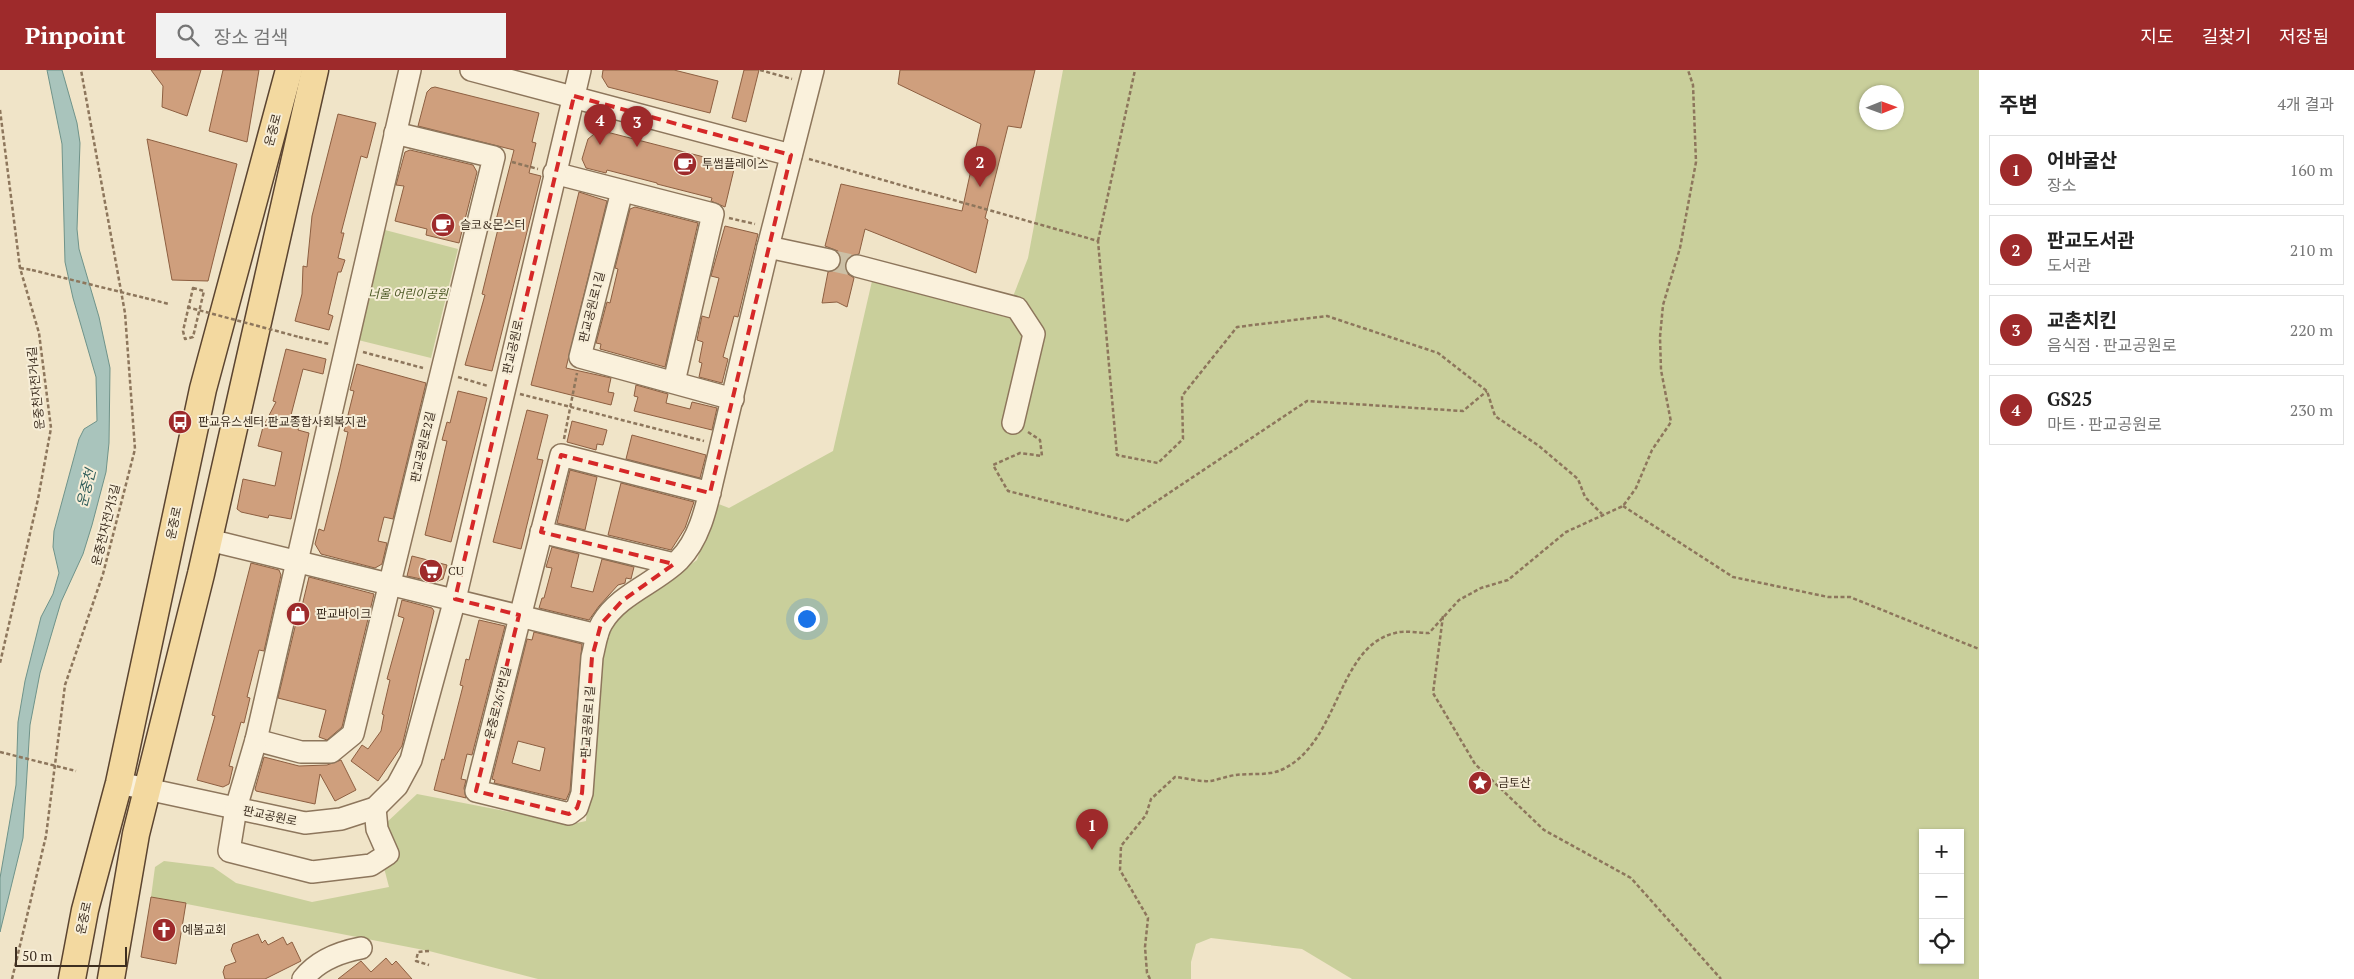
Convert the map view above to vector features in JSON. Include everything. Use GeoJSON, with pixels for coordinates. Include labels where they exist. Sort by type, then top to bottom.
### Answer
{"type":"FeatureCollection","features":[{"type":"Feature","properties":{"kind":"main road","name":"운중로"},"geometry":{"type":"LineString","coordinates":[[72,979],[85,910],[119,783],[203,389],[289,70]]}},
{"type":"Feature","properties":{"kind":"main road"},"geometry":{"type":"LineString","coordinates":[[111,979],[136,834],[209,540],[315,70]]}},
{"type":"Feature","properties":{"kind":"street"},"geometry":{"type":"LineString","coordinates":[[375,808],[377,829],[388,854],[371,865],[312,872],[230,851],[236,808],[256,740],[410,70]]}},
{"type":"Feature","properties":{"kind":"street"},"geometry":{"type":"LineString","coordinates":[[471,70],[791,155]]}},
{"type":"Feature","properties":{"kind":"street","name":"판교공원로"},"geometry":{"type":"LineString","coordinates":[[119,783],[305,823],[341,819],[375,808],[397,786],[411,760],[455,599],[554,173],[580,70]]}},
{"type":"Feature","properties":{"kind":"street","name":"판교공원로1길"},"geometry":{"type":"LineString","coordinates":[[476,791],[569,814],[578,808],[582,792],[592,656],[597,635],[605,618],[622,601],[674,564],[689,547],[697,531],[710,493],[722,446],[791,155],[812,77]]}},
{"type":"Feature","properties":{"kind":"street"},"geometry":{"type":"LineString","coordinates":[[395,133],[494,157]]}},
{"type":"Feature","properties":{"kind":"street","name":"판교공원로2길"},"geometry":{"type":"LineString","coordinates":[[256,740],[300,752],[331,752],[353,734],[494,157]]}},
{"type":"Feature","properties":{"kind":"street"},"geometry":{"type":"LineString","coordinates":[[554,173],[713,214],[674,382]]}},
{"type":"Feature","properties":{"kind":"street","name":"판교공원로1길"},"geometry":{"type":"LineString","coordinates":[[622,191],[580,358],[733,399]]}},
{"type":"Feature","properties":{"kind":"street"},"geometry":{"type":"LineString","coordinates":[[771,238],[829,260]]}},
{"type":"Feature","properties":{"kind":"street"},"geometry":{"type":"LineString","coordinates":[[857,266],[1017,308],[1034,334],[1013,423]]}},
{"type":"Feature","properties":{"kind":"street"},"geometry":{"type":"LineString","coordinates":[[519,615],[561,455],[710,493]]}},
{"type":"Feature","properties":{"kind":"street"},"geometry":{"type":"LineString","coordinates":[[541,532],[674,564]]}},
{"type":"Feature","properties":{"kind":"street"},"geometry":{"type":"LineString","coordinates":[[209,540],[391,583],[597,635]]}},
{"type":"Feature","properties":{"kind":"street","name":"운중로267번길"},"geometry":{"type":"LineString","coordinates":[[476,791],[519,615]]}},
{"type":"Feature","properties":{"kind":"street"},"geometry":{"type":"LineString","coordinates":[[303,979],[329,958],[362,948]]}},
{"type":"Feature","properties":{"kind":"path","name":"운중천자전거3길"},"geometry":{"type":"LineString","coordinates":[[12,979],[46,836],[65,685],[103,574],[135,449],[125,313],[81,70]]}},
{"type":"Feature","properties":{"kind":"path"},"geometry":{"type":"LineString","coordinates":[[760,70],[812,77]]}},
{"type":"Feature","properties":{"kind":"path"},"geometry":{"type":"LineString","coordinates":[[1135,70],[1098,241],[1117,455],[1158,463],[1183,439],[1182,396],[1237,327],[1327,316],[1438,353],[1487,391],[1495,416],[1538,446],[1578,480],[1585,497],[1602,514]]}},
{"type":"Feature","properties":{"kind":"path"},"geometry":{"type":"LineString","coordinates":[[1150,979],[1147,973],[1145,947],[1148,918],[1120,870],[1121,846],[1146,814],[1151,799],[1176,777],[1209,781],[1235,774],[1281,770],[1307,751],[1316,740],[1330,717],[1346,680],[1360,657],[1378,641],[1395,633],[1429,632],[1459,600],[1481,588],[1508,580],[1566,532],[1623,506],[1636,488],[1652,450],[1671,422],[1662,370],[1660,337],[1663,305],[1680,248],[1696,162],[1693,85],[1688,70]]}},
{"type":"Feature","properties":{"kind":"path","name":"운중천자전거4길"},"geometry":{"type":"LineString","coordinates":[[0,110],[20,268],[39,333],[51,428],[38,499],[0,663]]}},
{"type":"Feature","properties":{"kind":"path"},"geometry":{"type":"LineString","coordinates":[[791,155],[1098,241]]}},
{"type":"Feature","properties":{"kind":"path"},"geometry":{"type":"LineString","coordinates":[[494,157],[554,173]]}},
{"type":"Feature","properties":{"kind":"path"},"geometry":{"type":"LineString","coordinates":[[713,214],[771,238]]}},
{"type":"Feature","properties":{"kind":"path"},"geometry":{"type":"LineString","coordinates":[[20,268],[170,304]]}},
{"type":"Feature","properties":{"kind":"path"},"geometry":{"type":"LineString","coordinates":[[193,288],[204,291],[193,337],[185,339],[183,331],[187,307],[193,288]]}},
{"type":"Feature","properties":{"kind":"path"},"geometry":{"type":"LineString","coordinates":[[187,307],[722,446]]}},
{"type":"Feature","properties":{"kind":"path"},"geometry":{"type":"LineString","coordinates":[[561,455],[580,358]]}},
{"type":"Feature","properties":{"kind":"path"},"geometry":{"type":"LineString","coordinates":[[1013,423],[1040,440],[1042,456],[1020,453],[992,465],[1008,491],[1127,521],[1307,402],[1463,411],[1487,391]]}},
{"type":"Feature","properties":{"kind":"path"},"geometry":{"type":"LineString","coordinates":[[1623,506],[1733,577],[1828,597],[1850,597],[1979,649]]}},
{"type":"Feature","properties":{"kind":"path"},"geometry":{"type":"LineString","coordinates":[[1443,615],[1433,693],[1474,764],[1544,830],[1631,878],[1721,979]]}},
{"type":"Feature","properties":{"kind":"path"},"geometry":{"type":"LineString","coordinates":[[0,752],[76,771]]}},
{"type":"Feature","properties":{"kind":"path"},"geometry":{"type":"LineString","coordinates":[[429,951],[418,952],[415,956],[416,961],[429,965]]}},
{"type":"Feature","properties":{"kind":"highlighted area"},"geometry":{"type":"Polygon","coordinates":[[[574,96],[791,155],[710,493],[561,455],[541,532],[674,564],[622,601],[601,624],[592,657],[582,793],[577,808],[569,814],[476,791],[519,615],[455,599],[574,96]]]}},
{"type":"Feature","properties":{"kind":"green space"},"geometry":{"type":"Polygon","coordinates":[[[1063,70],[1979,70],[1979,979],[1352,979],[1302,949],[1211,938],[1196,944],[1191,962],[1191,979],[538,979],[429,951],[151,897],[155,867],[164,861],[213,867],[236,883],[312,902],[389,887],[383,864],[385,824],[417,794],[572,824],[586,821],[601,656],[617,616],[697,560],[716,503],[729,508],[833,451],[872,281],[1005,317],[1028,258],[1063,70]]]}},
{"type":"Feature","properties":{"kind":"green space","name":"너울 어린이공원"},"geometry":{"type":"Polygon","coordinates":[[[385,230],[458,249],[431,358],[358,340],[385,230]]]}},
{"type":"Feature","properties":{"kind":"water","name":"운중천"},"geometry":{"type":"Polygon","coordinates":[[[47,70],[62,70],[77,123],[80,143],[77,229],[79,249],[99,317],[110,368],[109,443],[106,472],[92,525],[83,554],[61,602],[40,673],[30,725],[23,838],[0,932],[0,878],[16,785],[18,722],[25,681],[41,617],[53,594],[59,573],[53,547],[54,531],[79,439],[84,429],[97,421],[96,377],[73,298],[65,262],[62,144],[47,70]]]}},
{"type":"Feature","properties":{"kind":"building"},"geometry":{"type":"Polygon","coordinates":[[[151,70],[201,70],[187,116],[162,107],[163,86],[151,70]]]}},
{"type":"Feature","properties":{"kind":"building"},"geometry":{"type":"Polygon","coordinates":[[[223,70],[259,70],[247,142],[209,131],[223,70]]]}},
{"type":"Feature","properties":{"kind":"building"},"geometry":{"type":"Polygon","coordinates":[[[603,70],[674,70],[718,81],[710,113],[608,87],[602,77],[603,70]]]}},
{"type":"Feature","properties":{"kind":"building"},"geometry":{"type":"Polygon","coordinates":[[[744,70],[759,70],[746,122],[732,118],[744,70]]]}},
{"type":"Feature","properties":{"kind":"building"},"geometry":{"type":"Polygon","coordinates":[[[900,70],[1035,70],[1021,128],[1008,126],[985,218],[988,220],[976,273],[865,229],[859,254],[848,257],[845,263],[848,274],[854,278],[847,307],[837,302],[822,303],[828,272],[838,269],[841,262],[838,251],[825,246],[841,184],[962,211],[981,124],[898,84],[900,70]]]}},
{"type":"Feature","properties":{"kind":"building"},"geometry":{"type":"Polygon","coordinates":[[[435,87],[539,113],[532,142],[536,143],[529,173],[541,176],[492,371],[465,365],[485,295],[482,294],[499,225],[495,224],[514,150],[418,126],[427,92],[435,87]]]}},
{"type":"Feature","properties":{"kind":"building"},"geometry":{"type":"Polygon","coordinates":[[[338,114],[376,123],[367,158],[361,156],[341,233],[344,233],[338,258],[345,260],[341,272],[338,272],[328,314],[333,316],[329,330],[295,321],[302,294],[303,266],[307,267],[312,216],[338,114]]]}},
{"type":"Feature","properties":{"kind":"building"},"geometry":{"type":"Polygon","coordinates":[[[599,130],[735,165],[725,207],[711,201],[712,198],[607,170],[606,173],[586,168],[582,159],[588,139],[599,130]]]}},
{"type":"Feature","properties":{"kind":"building"},"geometry":{"type":"Polygon","coordinates":[[[147,139],[237,164],[208,281],[172,280],[147,139]]]}},
{"type":"Feature","properties":{"kind":"building"},"geometry":{"type":"Polygon","coordinates":[[[410,150],[473,165],[477,172],[459,243],[426,235],[427,229],[395,221],[404,186],[396,185],[405,152],[410,150]]]}},
{"type":"Feature","properties":{"kind":"building"},"geometry":{"type":"Polygon","coordinates":[[[579,192],[607,201],[566,368],[611,378],[608,392],[614,393],[611,405],[531,385],[579,192]]]}},
{"type":"Feature","properties":{"kind":"building"},"geometry":{"type":"Polygon","coordinates":[[[635,207],[698,223],[665,367],[600,349],[601,344],[596,343],[607,302],[610,303],[618,269],[615,268],[630,209],[635,207]]]}},
{"type":"Feature","properties":{"kind":"building"},"geometry":{"type":"Polygon","coordinates":[[[725,226],[758,234],[738,317],[734,316],[723,357],[728,359],[722,383],[699,377],[702,363],[699,362],[703,342],[697,340],[702,316],[709,318],[719,278],[711,276],[725,226]]]}},
{"type":"Feature","properties":{"kind":"building"},"geometry":{"type":"Polygon","coordinates":[[[286,349],[326,359],[323,374],[303,369],[291,415],[301,418],[298,430],[309,433],[291,519],[269,515],[268,518],[241,512],[237,509],[243,479],[275,486],[282,452],[258,446],[263,427],[276,402],[273,401],[286,349]]]}},
{"type":"Feature","properties":{"kind":"building"},"geometry":{"type":"Polygon","coordinates":[[[357,364],[426,383],[393,519],[384,517],[378,541],[387,543],[382,564],[375,568],[321,554],[315,544],[319,529],[324,531],[340,468],[348,432],[344,431],[354,391],[350,390],[357,364]]]}},
{"type":"Feature","properties":{"kind":"building"},"geometry":{"type":"Polygon","coordinates":[[[636,385],[668,394],[666,403],[690,409],[692,402],[717,408],[712,430],[634,411],[638,397],[634,396],[636,385]]]}},
{"type":"Feature","properties":{"kind":"building"},"geometry":{"type":"Polygon","coordinates":[[[458,391],[487,398],[451,542],[425,535],[447,441],[442,440],[447,422],[450,423],[458,391]]]}},
{"type":"Feature","properties":{"kind":"building"},"geometry":{"type":"Polygon","coordinates":[[[527,410],[548,415],[537,459],[543,460],[521,549],[493,542],[527,410]]]}},
{"type":"Feature","properties":{"kind":"building"},"geometry":{"type":"Polygon","coordinates":[[[572,421],[607,430],[603,445],[597,444],[596,450],[567,442],[572,421]]]}},
{"type":"Feature","properties":{"kind":"building"},"geometry":{"type":"Polygon","coordinates":[[[632,435],[706,455],[700,478],[626,459],[632,435]]]}},
{"type":"Feature","properties":{"kind":"building"},"geometry":{"type":"Polygon","coordinates":[[[570,470],[597,477],[585,530],[557,523],[570,470]]]}},
{"type":"Feature","properties":{"kind":"building"},"geometry":{"type":"Polygon","coordinates":[[[621,483],[694,502],[685,528],[671,550],[608,535],[621,483]]]}},
{"type":"Feature","properties":{"kind":"building"},"geometry":{"type":"Polygon","coordinates":[[[552,547],[579,554],[571,587],[593,592],[602,559],[634,567],[631,579],[626,578],[625,583],[618,585],[589,620],[539,608],[542,598],[544,598],[552,568],[546,567],[552,547]]]}},
{"type":"Feature","properties":{"kind":"building"},"geometry":{"type":"Polygon","coordinates":[[[412,556],[447,565],[443,579],[435,582],[407,576],[412,556]]]}},
{"type":"Feature","properties":{"kind":"building"},"geometry":{"type":"Polygon","coordinates":[[[251,563],[279,570],[281,575],[264,651],[259,650],[247,697],[250,698],[244,723],[241,722],[229,766],[233,767],[229,784],[223,787],[197,780],[215,716],[212,715],[251,563]]]}},
{"type":"Feature","properties":{"kind":"building"},"geometry":{"type":"Polygon","coordinates":[[[309,577],[374,594],[342,727],[327,740],[319,737],[326,710],[278,698],[300,606],[302,606],[309,577]]]}},
{"type":"Feature","properties":{"kind":"building"},"geometry":{"type":"Polygon","coordinates":[[[402,600],[432,608],[434,611],[402,746],[378,781],[351,761],[362,745],[368,749],[381,731],[384,715],[382,714],[390,680],[387,679],[404,618],[398,616],[402,600]]]}},
{"type":"Feature","properties":{"kind":"building"},"geometry":{"type":"Polygon","coordinates":[[[479,620],[505,626],[472,755],[467,754],[461,779],[466,780],[464,788],[466,798],[434,790],[442,759],[444,760],[463,686],[460,685],[466,659],[469,660],[479,620]]]}},
{"type":"Feature","properties":{"kind":"building"},"geometry":{"type":"Polygon","coordinates":[[[534,632],[582,644],[570,791],[566,800],[494,783],[495,780],[492,779],[527,639],[532,640],[534,632]],[[518,741],[512,763],[540,771],[545,748],[518,741]]]}},
{"type":"Feature","properties":{"kind":"building"},"geometry":{"type":"Polygon","coordinates":[[[264,757],[299,766],[327,765],[341,760],[356,790],[335,801],[320,774],[315,804],[256,791],[264,757]]]}},
{"type":"Feature","properties":{"kind":"building","name":"예봄교회"},"geometry":{"type":"Polygon","coordinates":[[[151,897],[186,903],[176,964],[141,957],[151,897]]]}},
{"type":"Feature","properties":{"kind":"building"},"geometry":{"type":"Polygon","coordinates":[[[258,934],[262,943],[265,940],[268,945],[283,937],[287,945],[292,942],[301,961],[265,979],[225,979],[223,972],[225,966],[236,962],[231,950],[233,944],[258,934]]]}},
{"type":"Feature","properties":{"kind":"building"},"geometry":{"type":"Polygon","coordinates":[[[386,958],[392,965],[396,961],[412,979],[338,979],[361,961],[371,972],[386,958]]]}},
{"type":"Feature","properties":{"kind":"tunnel"},"geometry":{"type":"LineString","coordinates":[[829,260],[857,266]]}},
{"type":"Feature","properties":{"kind":"place","name":"GS25"},"geometry":{"type":"Point","coordinates":[600,145]}},
{"type":"Feature","properties":{"kind":"place","name":"교촌치킨"},"geometry":{"type":"Point","coordinates":[637,147]}},
{"type":"Feature","properties":{"kind":"place","name":"투썸플레이스"},"geometry":{"type":"Point","coordinates":[685,164]}},
{"type":"Feature","properties":{"kind":"place","name":"판교도서관"},"geometry":{"type":"Point","coordinates":[980,187]}},
{"type":"Feature","properties":{"kind":"place","name":"슬코&몬스터"},"geometry":{"type":"Point","coordinates":[443,225]}},
{"type":"Feature","properties":{"kind":"place","name":"판교유스센터.판교종합사회복지관"},"geometry":{"type":"Point","coordinates":[180,422]}},
{"type":"Feature","properties":{"kind":"place","name":"CU"},"geometry":{"type":"Point","coordinates":[431,571]}},
{"type":"Feature","properties":{"kind":"place","name":"판교바이크"},"geometry":{"type":"Point","coordinates":[298,614]}},
{"type":"Feature","properties":{"kind":"place","name":"금토산"},"geometry":{"type":"Point","coordinates":[1480,783]}},
{"type":"Feature","properties":{"kind":"place","name":"어바굴산"},"geometry":{"type":"Point","coordinates":[1092,850]}},
{"type":"Feature","properties":{"kind":"place","name":"예봄교회"},"geometry":{"type":"Point","coordinates":[164,930]}}]}
